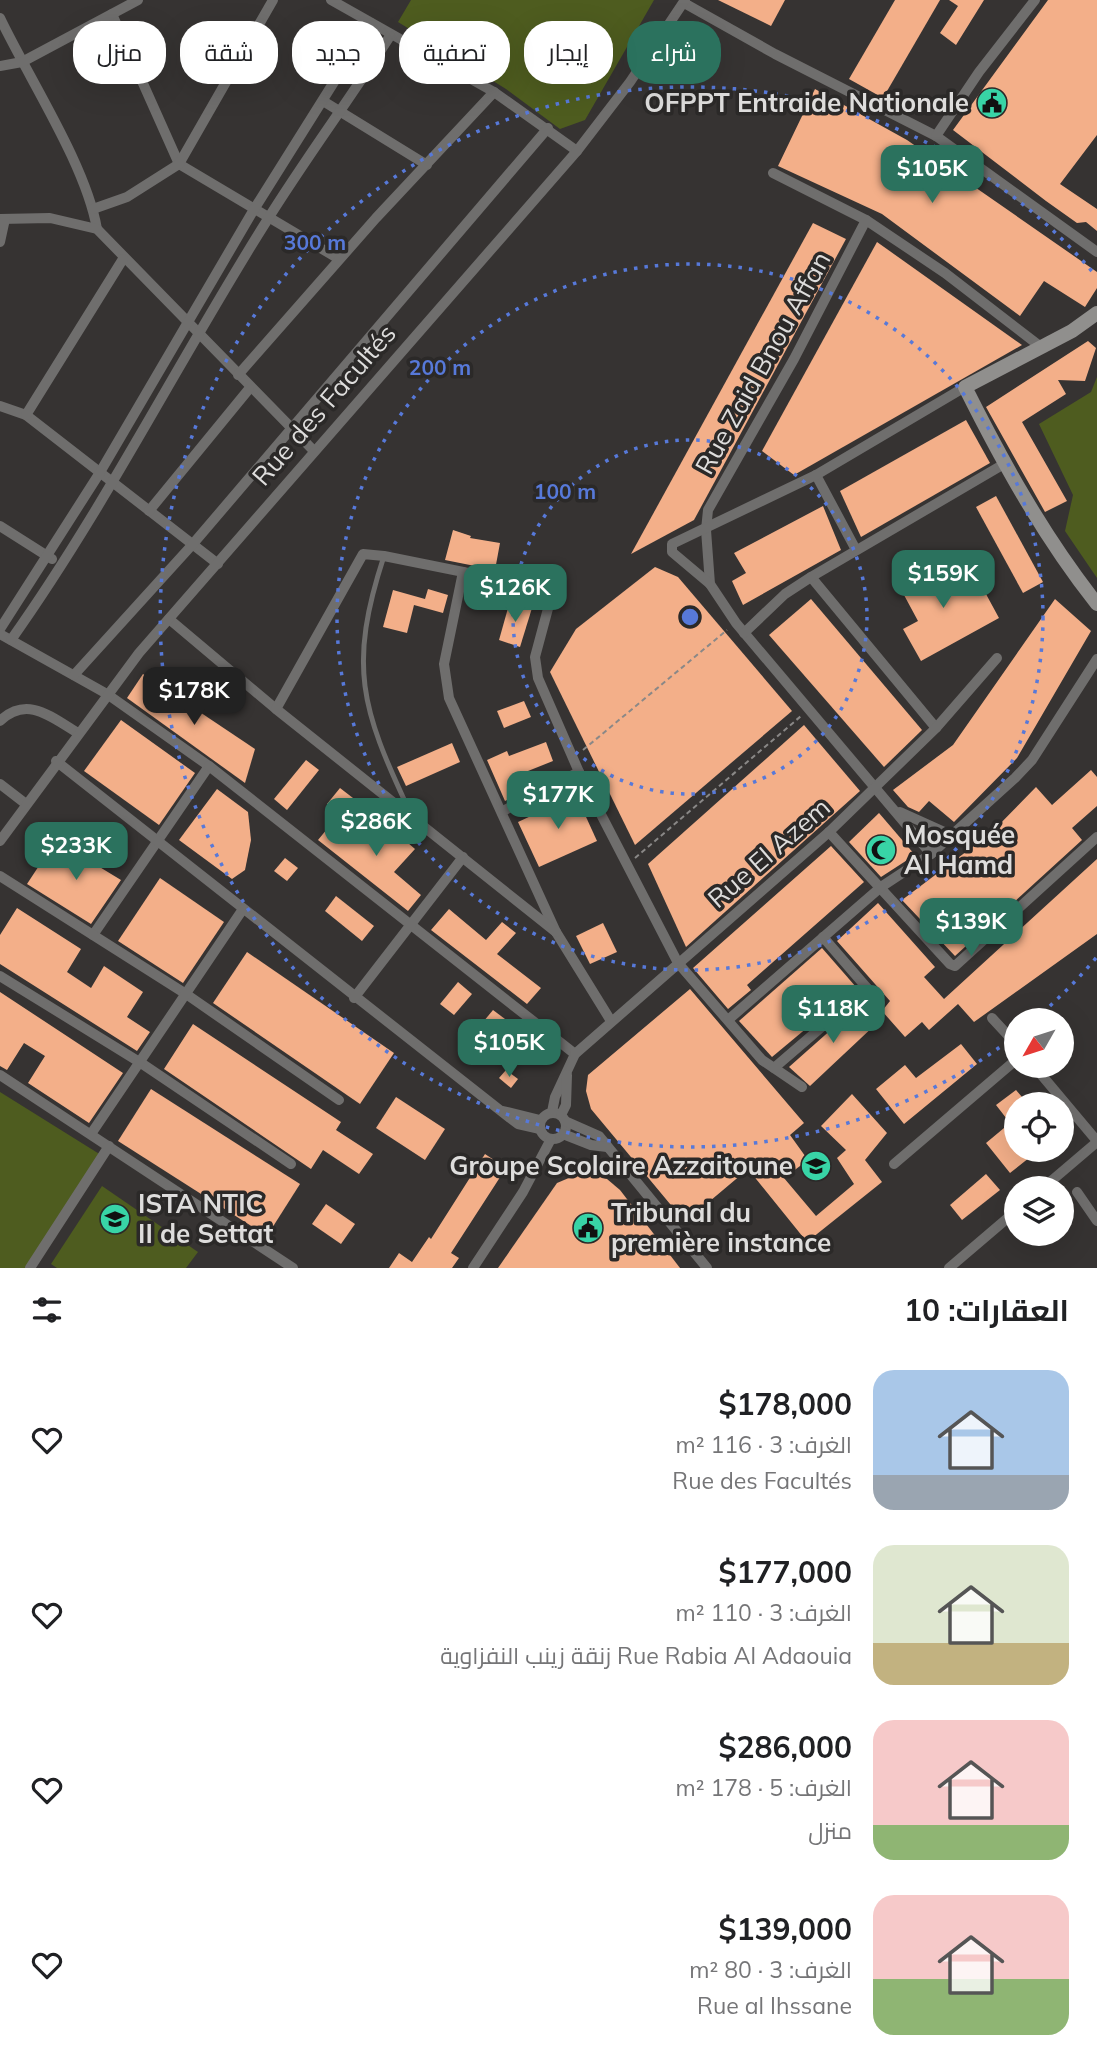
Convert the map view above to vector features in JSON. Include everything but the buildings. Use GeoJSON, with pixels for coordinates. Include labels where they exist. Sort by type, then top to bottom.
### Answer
{"type":"FeatureCollection","features":[{"type":"Feature","properties":{"kind":"street"},"geometry":{"type":"LineString","coordinates":[[0,66],[22,62],[138,0]]}},
{"type":"Feature","properties":{"kind":"street"},"geometry":{"type":"LineString","coordinates":[[93,209],[127,197],[179,164],[273,0]]}},
{"type":"Feature","properties":{"kind":"street"},"geometry":{"type":"LineString","coordinates":[[331,0],[367,21]]}},
{"type":"Feature","properties":{"kind":"street"},"geometry":{"type":"LineString","coordinates":[[936,136],[979,72],[1035,0]]}},
{"type":"Feature","properties":{"kind":"street"},"geometry":{"type":"LineString","coordinates":[[685,1],[775,54],[936,136],[1097,252]]}},
{"type":"Feature","properties":{"kind":"street","name":"Rue des Facultés"},"geometry":{"type":"LineString","coordinates":[[0,841],[107,694],[169,619],[577,151],[630,82],[685,1]]}},
{"type":"Feature","properties":{"kind":"street"},"geometry":{"type":"LineString","coordinates":[[112,14],[179,164],[267,220],[339,259]]}},
{"type":"Feature","properties":{"kind":"street"},"geometry":{"type":"LineString","coordinates":[[0,18],[93,209],[97,229],[249,389],[314,452]]}},
{"type":"Feature","properties":{"kind":"street"},"geometry":{"type":"LineString","coordinates":[[385,33],[494,92],[577,151]]}},
{"type":"Feature","properties":{"kind":"street"},"geometry":{"type":"LineString","coordinates":[[11,640],[62,568],[114,484],[267,220],[342,112],[390,36]]}},
{"type":"Feature","properties":{"kind":"street"},"geometry":{"type":"LineString","coordinates":[[333,84],[253,211],[99,474],[0,631],[11,640],[107,694],[209,766],[575,1054]]}},
{"type":"Feature","properties":{"kind":"street"},"geometry":{"type":"LineString","coordinates":[[238,375],[339,259],[494,92]]}},
{"type":"Feature","properties":{"kind":"street"},"geometry":{"type":"LineString","coordinates":[[323,101],[426,165]]}},
{"type":"Feature","properties":{"kind":"street"},"geometry":{"type":"LineString","coordinates":[[74,675],[191,545],[548,128]]}},
{"type":"Feature","properties":{"kind":"street"},"geometry":{"type":"LineString","coordinates":[[773,173],[866,220],[945,273],[1041,347]]}},
{"type":"Feature","properties":{"kind":"street"},"geometry":{"type":"LineString","coordinates":[[0,242],[2,219],[50,218],[97,229]]}},
{"type":"Feature","properties":{"kind":"street","name":"Rue Zaid Bnou Affan"},"geometry":{"type":"LineString","coordinates":[[710,584],[706,530],[708,510],[793,359],[866,220]]}},
{"type":"Feature","properties":{"kind":"street"},"geometry":{"type":"LineString","coordinates":[[26,415],[123,259]]}},
{"type":"Feature","properties":{"kind":"street"},"geometry":{"type":"LineString","coordinates":[[931,854],[744,633],[710,584],[671,548],[681,539],[706,530],[816,475],[965,387],[1072,331],[1097,313]]}},
{"type":"Feature","properties":{"kind":"street"},"geometry":{"type":"LineString","coordinates":[[965,387],[1003,464],[1062,560],[1097,604]]}},
{"type":"Feature","properties":{"kind":"street"},"geometry":{"type":"LineString","coordinates":[[149,511],[249,389]]}},
{"type":"Feature","properties":{"kind":"street"},"geometry":{"type":"LineString","coordinates":[[0,406],[26,415],[218,564]]}},
{"type":"Feature","properties":{"kind":"street"},"geometry":{"type":"LineString","coordinates":[[744,633],[785,594],[855,548],[1003,464]]}},
{"type":"Feature","properties":{"kind":"street"},"geometry":{"type":"LineString","coordinates":[[816,475],[855,548]]}},
{"type":"Feature","properties":{"kind":"street"},"geometry":{"type":"LineString","coordinates":[[0,526],[62,568]]}},
{"type":"Feature","properties":{"kind":"street"},"geometry":{"type":"LineString","coordinates":[[276,709],[359,559],[370,553],[553,590],[535,657],[542,688],[579,772],[678,963],[762,1060],[802,1087]]}},
{"type":"Feature","properties":{"kind":"street"},"geometry":{"type":"LineString","coordinates":[[463,572],[444,664],[449,698],[503,811],[556,932],[611,1021]]}},
{"type":"Feature","properties":{"kind":"street"},"geometry":{"type":"LineString","coordinates":[[811,577],[936,728]]}},
{"type":"Feature","properties":{"kind":"street"},"geometry":{"type":"LineString","coordinates":[[169,619],[276,709],[410,813],[556,932]]}},
{"type":"Feature","properties":{"kind":"street","name":"Rue El Azem"},"geometry":{"type":"LineString","coordinates":[[564,1134],[559,1116],[566,1105],[566,1075],[575,1054],[829,832],[936,728],[997,659]]}},
{"type":"Feature","properties":{"kind":"street"},"geometry":{"type":"LineString","coordinates":[[728,1020],[881,887],[931,854],[1032,760],[1097,659]]}},
{"type":"Feature","properties":{"kind":"street"},"geometry":{"type":"LineString","coordinates":[[0,721],[13,711],[25,707],[38,709],[78,733]]}},
{"type":"Feature","properties":{"kind":"street"},"geometry":{"type":"LineString","coordinates":[[56,761],[354,998],[518,1124],[540,1124],[559,1116],[584,1127],[607,1147],[707,1268]]}},
{"type":"Feature","properties":{"kind":"street"},"geometry":{"type":"LineString","coordinates":[[93,934],[209,766]]}},
{"type":"Feature","properties":{"kind":"street"},"geometry":{"type":"LineString","coordinates":[[503,811],[579,772]]}},
{"type":"Feature","properties":{"kind":"street"},"geometry":{"type":"LineString","coordinates":[[0,784],[26,804]]}},
{"type":"Feature","properties":{"kind":"street"},"geometry":{"type":"LineString","coordinates":[[897,811],[951,835]]}},
{"type":"Feature","properties":{"kind":"street"},"geometry":{"type":"LineString","coordinates":[[829,832],[950,964],[956,966],[1097,836]]}},
{"type":"Feature","properties":{"kind":"street"},"geometry":{"type":"LineString","coordinates":[[354,998],[463,857]]}},
{"type":"Feature","properties":{"kind":"street"},"geometry":{"type":"LineString","coordinates":[[0,876],[186,995],[339,1100]]}},
{"type":"Feature","properties":{"kind":"street"},"geometry":{"type":"LineString","coordinates":[[91,1134],[243,909]]}},
{"type":"Feature","properties":{"kind":"street"},"geometry":{"type":"LineString","coordinates":[[823,937],[880,1003]]}},
{"type":"Feature","properties":{"kind":"street"},"geometry":{"type":"LineString","coordinates":[[0,975],[141,1063],[291,1164]]}},
{"type":"Feature","properties":{"kind":"street"},"geometry":{"type":"LineString","coordinates":[[775,1068],[867,988]]}},
{"type":"Feature","properties":{"kind":"street"},"geometry":{"type":"LineString","coordinates":[[992,1018],[1004,1031]]}},
{"type":"Feature","properties":{"kind":"street"},"geometry":{"type":"LineString","coordinates":[[894,1164],[1004,1070]]}},
{"type":"Feature","properties":{"kind":"street"},"geometry":{"type":"LineString","coordinates":[[0,1075],[293,1268]]}},
{"type":"Feature","properties":{"kind":"street"},"geometry":{"type":"LineString","coordinates":[[1044,1078],[1097,1141],[1057,1176]]}},
{"type":"Feature","properties":{"kind":"street"},"geometry":{"type":"LineString","coordinates":[[540,1124],[551,1139]]}},
{"type":"Feature","properties":{"kind":"street"},"geometry":{"type":"LineString","coordinates":[[473,1268],[523,1192],[551,1139],[564,1134],[591,1145],[607,1147]]}},
{"type":"Feature","properties":{"kind":"street"},"geometry":{"type":"LineString","coordinates":[[30,1268],[109,1146]]}},
{"type":"Feature","properties":{"kind":"street"},"geometry":{"type":"LineString","coordinates":[[1077,1192],[1097,1221]]}},
{"type":"Feature","properties":{"kind":"street"},"geometry":{"type":"LineString","coordinates":[[949,1268],[1004,1221]]}},
{"type":"Feature","properties":{"kind":"lane"},"geometry":{"type":"LineString","coordinates":[[384,555],[372,591],[362,679],[373,727],[410,813]]}},
{"type":"Feature","properties":{"kind":"path"},"geometry":{"type":"LineString","coordinates":[[574,757],[736,623]]}},
{"type":"Feature","properties":{"kind":"path"},"geometry":{"type":"LineString","coordinates":[[628,864],[810,708]]}},
{"type":"Feature","properties":{"kind":"green space"},"geometry":{"type":"Polygon","coordinates":[[[411,0],[654,0],[642,21],[627,21],[627,47],[613,71],[613,21],[524,21],[524,84],[606,84],[585,120],[560,129],[498,84],[510,84],[510,21],[398,22],[411,0]]]}},
{"type":"Feature","properties":{"kind":"green space"},"geometry":{"type":"Polygon","coordinates":[[[1097,377],[1097,578],[1065,531],[1073,495],[1039,424],[1091,392],[1097,377]]]}},
{"type":"Feature","properties":{"kind":"green space"},"geometry":{"type":"Polygon","coordinates":[[[0,1092],[101,1155],[27,1268],[0,1268],[0,1092]]]}},
{"type":"Feature","properties":{"kind":"green space","name":"ISTA NTIC II de Settat"},"geometry":{"type":"Polygon","coordinates":[[[102,1186],[198,1252],[186,1268],[57,1268],[51,1264],[102,1186]]]}},
{"type":"Feature","properties":{"kind":"place","name":"OFPPT Entraide Nationale"},"geometry":{"type":"Point","coordinates":[992,103]}},
{"type":"Feature","properties":{"kind":"place","name":"Mosquée Al Hamd"},"geometry":{"type":"Point","coordinates":[881,850]}},
{"type":"Feature","properties":{"kind":"place","name":"Groupe Scolaire Azzaitoune"},"geometry":{"type":"Point","coordinates":[816,1166]}},
{"type":"Feature","properties":{"kind":"place","name":"ISTA NTIC II de Settat"},"geometry":{"type":"Point","coordinates":[115,1219]}},
{"type":"Feature","properties":{"kind":"place","name":"Tribunal du première instance"},"geometry":{"type":"Point","coordinates":[588,1228]}}]}
